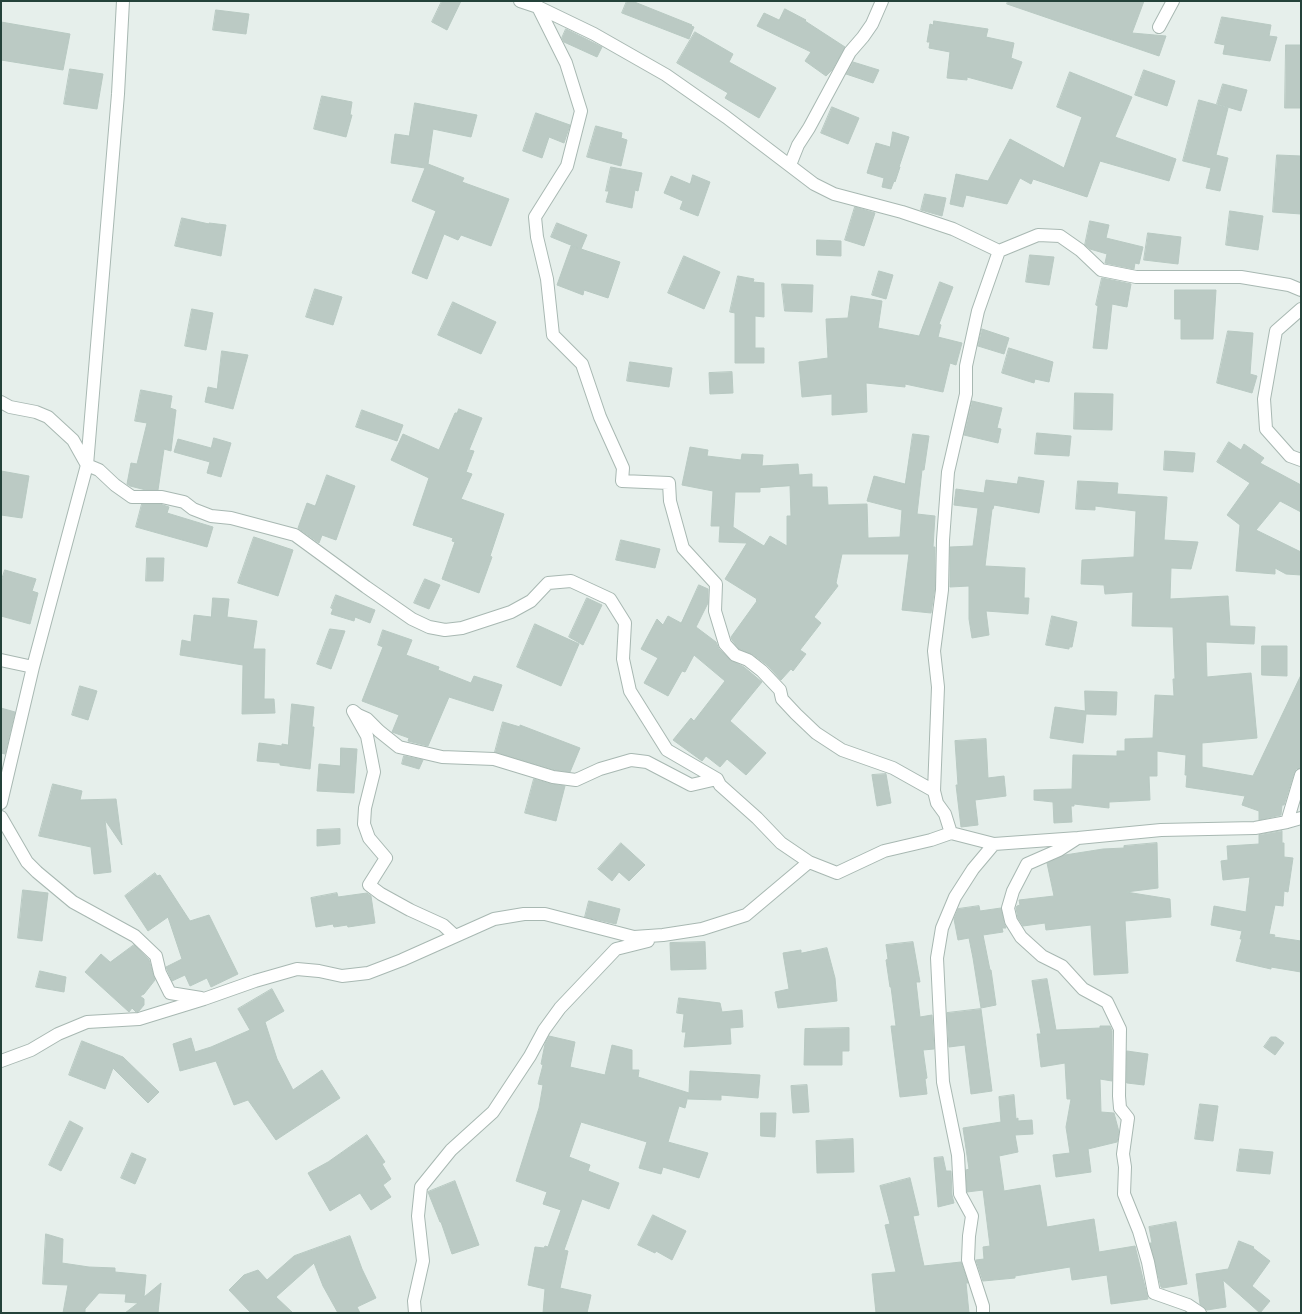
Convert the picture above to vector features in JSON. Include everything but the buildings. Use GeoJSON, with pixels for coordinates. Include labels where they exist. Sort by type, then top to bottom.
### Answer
{"type":"FeatureCollection","features":[{"type":"Feature","properties":{"kind":"street"},"geometry":{"type":"LineString","coordinates":[[1,803],[33,667],[87,465],[118,94],[123,1]]}},
{"type":"Feature","properties":{"kind":"street"},"geometry":{"type":"LineString","coordinates":[[520,1],[538,7],[594,34],[666,75],[726,117],[814,184],[834,194],[902,212],[953,229],[999,251],[1038,235],[1060,236],[1080,250],[1101,270],[1136,276],[1241,277],[1289,285],[1301,290]]}},
{"type":"Feature","properties":{"kind":"street"},"geometry":{"type":"LineString","coordinates":[[790,165],[798,145],[809,128],[850,52],[872,24],[882,1]]}},
{"type":"Feature","properties":{"kind":"street"},"geometry":{"type":"LineString","coordinates":[[1159,27],[1173,1]]}},
{"type":"Feature","properties":{"kind":"street"},"geometry":{"type":"LineString","coordinates":[[538,7],[566,63],[581,111],[567,166],[535,217],[537,236],[547,279],[553,335],[582,364],[600,417],[623,468],[622,481],[670,483],[670,502],[683,548],[716,584],[715,611],[725,644],[735,655],[748,660],[762,671],[780,690],[782,699],[816,733],[842,750],[893,768],[934,791]]}},
{"type":"Feature","properties":{"kind":"street"},"geometry":{"type":"LineString","coordinates":[[951,833],[945,814],[937,803],[934,791],[938,687],[934,651],[942,590],[943,540],[948,472],[966,394],[966,366],[978,311],[999,251]]}},
{"type":"Feature","properties":{"kind":"street"},"geometry":{"type":"LineString","coordinates":[[1301,309],[1276,331],[1264,399],[1266,429],[1290,456],[1301,460]]}},
{"type":"Feature","properties":{"kind":"street"},"geometry":{"type":"LineString","coordinates":[[1,402],[10,407],[36,412],[48,417],[73,440],[87,465],[99,470],[115,485],[132,497],[162,497],[184,502],[193,509],[211,516],[231,518],[295,535],[412,619],[429,628],[445,630],[462,628],[511,612],[531,601],[548,583],[571,581],[610,599],[625,623],[623,659],[630,690],[667,750],[717,779],[720,785],[757,818],[781,843],[809,862],[837,872],[884,851],[931,840],[951,833],[994,844],[1161,830],[1255,828],[1301,818]]}},
{"type":"Feature","properties":{"kind":"street"},"geometry":{"type":"LineString","coordinates":[[1,660],[33,667]]}},
{"type":"Feature","properties":{"kind":"street"},"geometry":{"type":"LineString","coordinates":[[455,936],[443,925],[380,894],[370,885],[386,858],[369,838],[364,824],[365,808],[374,772],[367,736],[353,711],[367,719],[399,747],[442,757],[494,758],[553,777],[576,780],[600,769],[631,760],[647,762],[691,785],[717,779]]}},
{"type":"Feature","properties":{"kind":"street"},"geometry":{"type":"LineString","coordinates":[[1286,822],[1301,775]]}},
{"type":"Feature","properties":{"kind":"street"},"geometry":{"type":"LineString","coordinates":[[1,817],[27,862],[37,872],[73,902],[135,936],[156,956],[160,972],[170,993],[204,999]]}},
{"type":"Feature","properties":{"kind":"street"},"geometry":{"type":"LineString","coordinates":[[1078,838],[1059,850],[1027,864],[1013,891],[1008,908],[1011,921],[1021,937],[1042,956],[1062,966],[1083,989],[1107,1002],[1120,1030],[1120,1108],[1128,1118],[1122,1154],[1125,1167],[1124,1194],[1143,1244],[1154,1293],[1188,1305],[1200,1313]]}},
{"type":"Feature","properties":{"kind":"street"},"geometry":{"type":"LineString","coordinates":[[983,1313],[983,1306],[968,1260],[972,1216],[960,1194],[958,1155],[943,1082],[937,958],[942,928],[955,897],[973,869],[994,844]]}},
{"type":"Feature","properties":{"kind":"street"},"geometry":{"type":"LineString","coordinates":[[415,1313],[414,1301],[423,1262],[418,1216],[421,1187],[450,1150],[493,1112],[530,1056],[544,1030],[560,1008],[616,949],[702,929],[746,915],[809,862]]}},
{"type":"Feature","properties":{"kind":"street"},"geometry":{"type":"LineString","coordinates":[[1,1061],[31,1050],[58,1034],[87,1022],[139,1019],[204,999],[255,981],[297,969],[319,971],[342,976],[368,973],[402,960],[494,918],[524,914],[545,914],[634,937],[702,929]]}}]}
